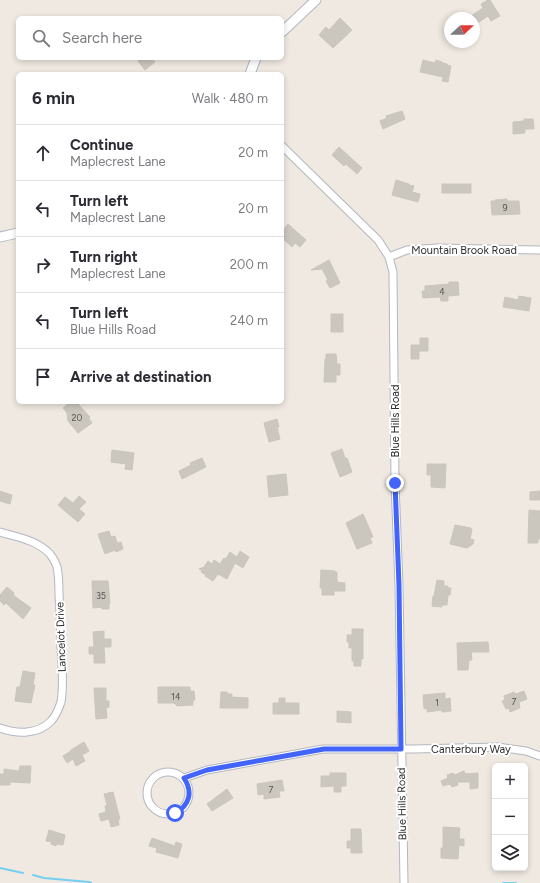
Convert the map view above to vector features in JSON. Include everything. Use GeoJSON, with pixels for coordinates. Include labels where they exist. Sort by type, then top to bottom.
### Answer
{"type":"FeatureCollection","features":[{"type":"Feature","properties":{"kind":"street"},"geometry":{"type":"LineString","coordinates":[[284,30],[316,0]]}},
{"type":"Feature","properties":{"kind":"street"},"geometry":{"type":"LineString","coordinates":[[251,72],[255,60]]}},
{"type":"Feature","properties":{"kind":"street","name":"Blue Hills Road"},"geometry":{"type":"LineString","coordinates":[[284,148],[378,240],[389,257],[393,272],[395,483],[399,585],[404,883]]}},
{"type":"Feature","properties":{"kind":"street"},"geometry":{"type":"LineString","coordinates":[[0,237],[16,233]]}},
{"type":"Feature","properties":{"kind":"street","name":"Mountain Brook Road"},"geometry":{"type":"LineString","coordinates":[[389,257],[408,250],[437,248],[540,250]]}},
{"type":"Feature","properties":{"kind":"street","name":"Lancelot Drive"},"geometry":{"type":"LineString","coordinates":[[0,532],[28,540],[37,545],[50,554],[57,566],[61,621],[62,686],[59,708],[46,726],[26,732],[11,732],[0,728]]}},
{"type":"Feature","properties":{"kind":"street","name":"Canterbury Way"},"geometry":{"type":"LineString","coordinates":[[184,778],[207,770],[324,749],[498,747],[526,751],[540,756]]}},
{"type":"Feature","properties":{"kind":"street"},"geometry":{"type":"LineString","coordinates":[[172,772],[184,778],[190,791],[189,798],[182,810],[168,814],[161,813],[150,805],[147,791],[149,784],[158,774],[172,772]]}},
{"type":"Feature","properties":{"kind":"building"},"geometry":{"type":"Polygon","coordinates":[[[490,0],[500,16],[491,21],[488,16],[480,21],[480,12],[477,12],[483,8],[481,4],[490,0]]]}},
{"type":"Feature","properties":{"kind":"building"},"geometry":{"type":"Polygon","coordinates":[[[340,18],[352,30],[333,48],[319,35],[326,27],[329,30],[340,18]]]}},
{"type":"Feature","properties":{"kind":"building"},"geometry":{"type":"Polygon","coordinates":[[[154,60],[155,62],[145,70],[138,61],[154,60]]]}},
{"type":"Feature","properties":{"kind":"building"},"geometry":{"type":"Polygon","coordinates":[[[423,60],[435,63],[436,60],[451,66],[448,82],[442,81],[443,77],[420,72],[423,60]]]}},
{"type":"Feature","properties":{"kind":"building"},"geometry":{"type":"Polygon","coordinates":[[[402,111],[405,119],[383,129],[380,121],[387,118],[386,116],[402,111]]]}},
{"type":"Feature","properties":{"kind":"building"},"geometry":{"type":"Polygon","coordinates":[[[524,119],[533,119],[534,129],[525,129],[525,133],[513,134],[513,122],[524,121],[524,119]]]}},
{"type":"Feature","properties":{"kind":"building"},"geometry":{"type":"Polygon","coordinates":[[[339,147],[362,168],[357,174],[346,164],[344,166],[332,155],[339,147]]]}},
{"type":"Feature","properties":{"kind":"building"},"geometry":{"type":"Polygon","coordinates":[[[396,180],[414,186],[412,192],[420,194],[418,202],[392,195],[396,180]]]}},
{"type":"Feature","properties":{"kind":"building"},"geometry":{"type":"Polygon","coordinates":[[[442,184],[471,184],[471,193],[442,193],[442,184]]]}},
{"type":"Feature","properties":{"kind":"building"},"geometry":{"type":"Polygon","coordinates":[[[507,199],[507,201],[519,201],[520,214],[492,215],[491,201],[507,199]]]}},
{"type":"Feature","properties":{"kind":"building"},"geometry":{"type":"Polygon","coordinates":[[[288,224],[306,240],[300,247],[295,243],[292,247],[284,240],[284,229],[288,224]]]}},
{"type":"Feature","properties":{"kind":"building"},"geometry":{"type":"Polygon","coordinates":[[[329,260],[340,283],[330,288],[326,281],[328,280],[322,269],[311,270],[329,260]]]}},
{"type":"Feature","properties":{"kind":"building"},"geometry":{"type":"Polygon","coordinates":[[[449,282],[458,282],[459,295],[448,296],[448,301],[441,301],[440,297],[423,298],[422,291],[425,291],[425,286],[449,284],[449,282]]]}},
{"type":"Feature","properties":{"kind":"building"},"geometry":{"type":"Polygon","coordinates":[[[519,296],[531,298],[529,311],[503,307],[505,297],[518,300],[519,296]]]}},
{"type":"Feature","properties":{"kind":"building"},"geometry":{"type":"Polygon","coordinates":[[[331,314],[343,314],[343,332],[331,332],[331,314]]]}},
{"type":"Feature","properties":{"kind":"building"},"geometry":{"type":"Polygon","coordinates":[[[420,338],[428,338],[428,351],[419,351],[419,359],[411,359],[411,345],[420,345],[420,338]]]}},
{"type":"Feature","properties":{"kind":"building"},"geometry":{"type":"Polygon","coordinates":[[[326,354],[336,354],[337,364],[340,364],[340,375],[336,375],[336,382],[324,382],[326,354]]]}},
{"type":"Feature","properties":{"kind":"building"},"geometry":{"type":"Polygon","coordinates":[[[68,404],[78,404],[90,417],[89,419],[92,423],[78,433],[68,421],[67,413],[63,408],[68,404]]]}},
{"type":"Feature","properties":{"kind":"building"},"geometry":{"type":"Polygon","coordinates":[[[277,419],[280,439],[269,442],[264,423],[277,419]]]}},
{"type":"Feature","properties":{"kind":"building"},"geometry":{"type":"Polygon","coordinates":[[[342,449],[352,472],[340,477],[331,453],[342,449]]]}},
{"type":"Feature","properties":{"kind":"building"},"geometry":{"type":"Polygon","coordinates":[[[112,450],[134,453],[132,470],[125,469],[126,464],[111,462],[112,450]]]}},
{"type":"Feature","properties":{"kind":"building"},"geometry":{"type":"Polygon","coordinates":[[[202,458],[206,467],[182,479],[179,471],[191,465],[190,463],[202,458]]]}},
{"type":"Feature","properties":{"kind":"building"},"geometry":{"type":"Polygon","coordinates":[[[427,464],[446,464],[445,488],[431,487],[431,475],[427,475],[427,464]]]}},
{"type":"Feature","properties":{"kind":"building"},"geometry":{"type":"Polygon","coordinates":[[[286,474],[288,495],[269,497],[267,476],[286,474]]]}},
{"type":"Feature","properties":{"kind":"building"},"geometry":{"type":"Polygon","coordinates":[[[0,491],[12,495],[10,504],[0,501],[0,491]]]}},
{"type":"Feature","properties":{"kind":"building"},"geometry":{"type":"Polygon","coordinates":[[[540,491],[540,500],[530,500],[530,492],[540,491]]]}},
{"type":"Feature","properties":{"kind":"building"},"geometry":{"type":"Polygon","coordinates":[[[79,496],[86,502],[79,509],[85,514],[78,522],[58,505],[65,497],[73,503],[79,496]]]}},
{"type":"Feature","properties":{"kind":"building"},"geometry":{"type":"Polygon","coordinates":[[[529,510],[540,511],[540,539],[538,539],[538,543],[528,543],[529,510]]]}},
{"type":"Feature","properties":{"kind":"building"},"geometry":{"type":"Polygon","coordinates":[[[363,514],[373,537],[370,538],[372,543],[357,549],[346,523],[363,514]]]}},
{"type":"Feature","properties":{"kind":"building"},"geometry":{"type":"Polygon","coordinates":[[[455,525],[471,528],[470,539],[474,540],[473,544],[467,548],[450,544],[455,525]]]}},
{"type":"Feature","properties":{"kind":"building"},"geometry":{"type":"Polygon","coordinates":[[[109,531],[111,537],[115,536],[117,543],[121,542],[123,549],[105,554],[98,534],[109,531]]]}},
{"type":"Feature","properties":{"kind":"building"},"geometry":{"type":"Polygon","coordinates":[[[240,551],[249,557],[243,568],[235,563],[227,579],[218,574],[213,581],[205,576],[206,575],[201,572],[202,570],[199,569],[204,567],[208,561],[212,564],[214,560],[220,564],[224,558],[226,559],[230,552],[237,557],[240,551]]]}},
{"type":"Feature","properties":{"kind":"building"},"geometry":{"type":"Polygon","coordinates":[[[321,570],[337,572],[337,582],[345,583],[345,591],[334,591],[334,595],[322,595],[322,588],[320,588],[321,570]]]}},
{"type":"Feature","properties":{"kind":"building"},"geometry":{"type":"Polygon","coordinates":[[[437,580],[444,581],[444,586],[451,588],[450,595],[448,595],[447,605],[442,605],[442,607],[432,606],[437,580]]]}},
{"type":"Feature","properties":{"kind":"building"},"geometry":{"type":"Polygon","coordinates":[[[92,581],[108,581],[110,603],[109,609],[102,609],[102,607],[93,608],[92,581]]]}},
{"type":"Feature","properties":{"kind":"building"},"geometry":{"type":"Polygon","coordinates":[[[7,587],[14,593],[13,595],[31,608],[23,619],[6,603],[4,605],[0,601],[0,595],[7,587]]]}},
{"type":"Feature","properties":{"kind":"building"},"geometry":{"type":"Polygon","coordinates":[[[352,629],[363,629],[363,659],[361,659],[361,666],[354,666],[354,661],[352,661],[352,648],[349,648],[349,642],[347,642],[347,635],[352,635],[352,629]]]}},
{"type":"Feature","properties":{"kind":"building"},"geometry":{"type":"Polygon","coordinates":[[[104,631],[104,639],[111,639],[111,647],[104,647],[105,663],[94,663],[94,654],[89,654],[89,647],[94,647],[93,632],[104,631]]]}},
{"type":"Feature","properties":{"kind":"building"},"geometry":{"type":"Polygon","coordinates":[[[488,642],[489,652],[471,652],[472,660],[469,660],[468,670],[458,670],[457,643],[488,642]]]}},
{"type":"Feature","properties":{"kind":"building"},"geometry":{"type":"Polygon","coordinates":[[[23,671],[35,673],[33,685],[35,685],[31,703],[15,701],[17,687],[20,687],[23,671]]]}},
{"type":"Feature","properties":{"kind":"building"},"geometry":{"type":"Polygon","coordinates":[[[158,687],[190,687],[190,691],[194,691],[195,700],[193,700],[193,705],[177,706],[174,703],[158,703],[158,687]]]}},
{"type":"Feature","properties":{"kind":"building"},"geometry":{"type":"Polygon","coordinates":[[[94,688],[106,688],[106,701],[109,701],[109,707],[106,708],[107,718],[96,719],[94,688]]]}},
{"type":"Feature","properties":{"kind":"building"},"geometry":{"type":"Polygon","coordinates":[[[524,691],[527,699],[519,702],[520,708],[510,712],[509,708],[506,709],[502,701],[505,700],[504,696],[514,692],[516,694],[524,691]]]}},
{"type":"Feature","properties":{"kind":"building"},"geometry":{"type":"Polygon","coordinates":[[[221,692],[232,694],[232,697],[248,698],[248,708],[220,708],[221,692]]]}},
{"type":"Feature","properties":{"kind":"building"},"geometry":{"type":"Polygon","coordinates":[[[445,693],[445,699],[450,698],[451,711],[442,712],[442,710],[427,712],[427,708],[424,709],[423,695],[445,693]]]}},
{"type":"Feature","properties":{"kind":"building"},"geometry":{"type":"Polygon","coordinates":[[[279,698],[285,698],[285,703],[299,703],[299,714],[273,714],[273,703],[279,703],[279,698]]]}},
{"type":"Feature","properties":{"kind":"building"},"geometry":{"type":"Polygon","coordinates":[[[337,711],[351,712],[351,723],[337,722],[337,711]]]}},
{"type":"Feature","properties":{"kind":"building"},"geometry":{"type":"Polygon","coordinates":[[[84,742],[89,751],[82,755],[85,761],[76,766],[73,759],[67,763],[63,756],[84,742]]]}},
{"type":"Feature","properties":{"kind":"building"},"geometry":{"type":"Polygon","coordinates":[[[20,766],[31,766],[30,783],[10,782],[10,785],[0,785],[0,774],[4,774],[4,769],[19,771],[20,766]]]}},
{"type":"Feature","properties":{"kind":"building"},"geometry":{"type":"Polygon","coordinates":[[[464,771],[465,774],[478,773],[478,788],[470,789],[470,782],[457,782],[458,785],[452,787],[450,784],[443,786],[441,781],[448,778],[447,775],[453,773],[455,775],[464,771]]]}},
{"type":"Feature","properties":{"kind":"building"},"geometry":{"type":"Polygon","coordinates":[[[330,773],[346,773],[346,786],[341,786],[341,792],[334,792],[334,786],[321,787],[321,776],[330,776],[330,773]]]}},
{"type":"Feature","properties":{"kind":"building"},"geometry":{"type":"Polygon","coordinates":[[[282,780],[284,791],[279,791],[280,797],[264,799],[264,794],[258,795],[257,784],[282,780]]]}},
{"type":"Feature","properties":{"kind":"building"},"geometry":{"type":"Polygon","coordinates":[[[227,789],[233,798],[212,811],[207,804],[227,789]]]}},
{"type":"Feature","properties":{"kind":"building"},"geometry":{"type":"Polygon","coordinates":[[[113,792],[120,819],[118,819],[119,825],[111,827],[109,819],[101,821],[99,814],[106,812],[105,806],[107,805],[104,794],[113,792]]]}},
{"type":"Feature","properties":{"kind":"building"},"geometry":{"type":"Polygon","coordinates":[[[443,827],[460,828],[459,839],[464,839],[464,846],[459,845],[458,859],[441,858],[441,848],[443,848],[443,827]]]}},
{"type":"Feature","properties":{"kind":"building"},"geometry":{"type":"Polygon","coordinates":[[[351,829],[361,829],[362,853],[351,853],[351,848],[347,848],[347,841],[351,841],[351,829]]]}},
{"type":"Feature","properties":{"kind":"building"},"geometry":{"type":"Polygon","coordinates":[[[49,830],[65,835],[63,845],[57,844],[56,846],[51,844],[52,842],[46,841],[49,830]]]}},
{"type":"Feature","properties":{"kind":"building"},"geometry":{"type":"Polygon","coordinates":[[[152,838],[175,846],[176,842],[182,844],[178,858],[156,852],[157,848],[149,846],[152,838]]]}},
{"type":"Feature","properties":{"kind":"waterway"},"geometry":{"type":"LineString","coordinates":[[0,868],[23,873]]}},
{"type":"Feature","properties":{"kind":"waterway"},"geometry":{"type":"LineString","coordinates":[[33,875],[44,878],[91,883]]}},
{"type":"Feature","properties":{"kind":"waterway"},"geometry":{"type":"LineString","coordinates":[[503,883],[516,883]]}},
{"type":"Feature","properties":{"kind":"route"},"geometry":{"type":"LineString","coordinates":[[175,813],[182,810],[189,798],[190,791],[184,778],[207,770],[324,749],[401,749],[399,585],[395,483]]}}]}
